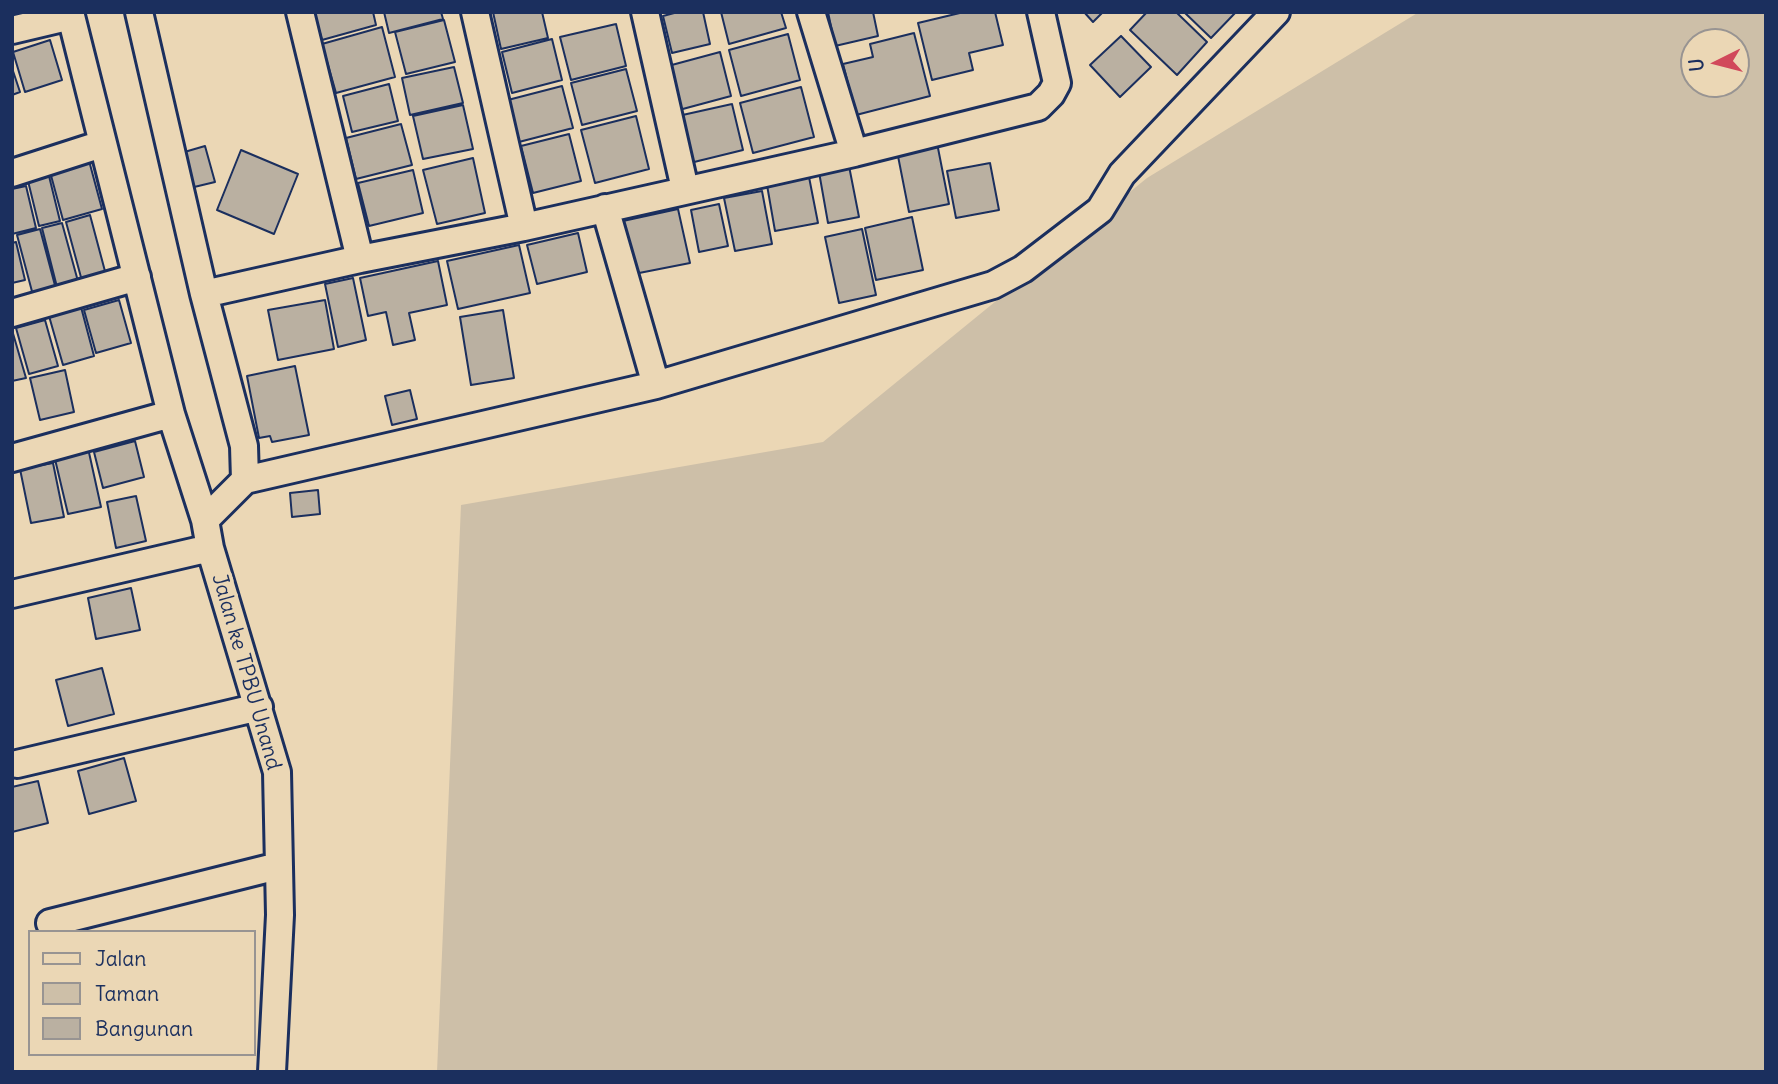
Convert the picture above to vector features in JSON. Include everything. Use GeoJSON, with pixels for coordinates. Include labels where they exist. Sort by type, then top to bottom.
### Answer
{"type":"FeatureCollection","features":[{"type":"Feature","properties":{"kind":"street"},"geometry":{"type":"LineString","coordinates":[[139,12],[204,294],[244,446],[245,480]]}},
{"type":"Feature","properties":{"kind":"street"},"geometry":{"type":"LineString","coordinates":[[300,12],[360,259]]}},
{"type":"Feature","properties":{"kind":"street"},"geometry":{"type":"LineString","coordinates":[[475,12],[524,227]]}},
{"type":"Feature","properties":{"kind":"street"},"geometry":{"type":"LineString","coordinates":[[645,12],[685,189]]}},
{"type":"Feature","properties":{"kind":"street"},"geometry":{"type":"LineString","coordinates":[[811,12],[854,153]]}},
{"type":"Feature","properties":{"kind":"street"},"geometry":{"type":"LineString","coordinates":[[204,294],[360,259],[524,227],[854,153],[1038,107],[1058,83],[1041,12]]}},
{"type":"Feature","properties":{"kind":"street"},"geometry":{"type":"LineString","coordinates":[[205,520],[245,480],[656,385],[993,285],[1023,269],[1100,210],[1122,174],[1276,12]]}},
{"type":"Feature","properties":{"kind":"street"},"geometry":{"type":"LineString","coordinates":[[12,30],[71,14]]}},
{"type":"Feature","properties":{"kind":"street","name":"Jalan ke TPBU Unand"},"geometry":{"type":"LineString","coordinates":[[71,14],[171,414],[205,520],[210,548],[276,772],[279,928],[272,1072]]}},
{"type":"Feature","properties":{"kind":"street"},"geometry":{"type":"LineString","coordinates":[[12,173],[102,144]]}},
{"type":"Feature","properties":{"kind":"street"},"geometry":{"type":"LineString","coordinates":[[605,208],[656,385]]}},
{"type":"Feature","properties":{"kind":"street"},"geometry":{"type":"LineString","coordinates":[[12,313],[137,277]]}},
{"type":"Feature","properties":{"kind":"street"},"geometry":{"type":"LineString","coordinates":[[12,458],[171,414]]}},
{"type":"Feature","properties":{"kind":"street"},"geometry":{"type":"LineString","coordinates":[[12,594],[210,548]]}},
{"type":"Feature","properties":{"kind":"street"},"geometry":{"type":"LineString","coordinates":[[17,764],[259,708]]}},
{"type":"Feature","properties":{"kind":"street"},"geometry":{"type":"LineString","coordinates":[[50,923],[278,866]]}},
{"type":"Feature","properties":{"kind":"green space"},"geometry":{"type":"Polygon","coordinates":[[[1419,12],[1766,12],[1766,1072],[437,1072],[461,505],[823,442],[1147,178],[1419,12]]]}},
{"type":"Feature","properties":{"kind":"building"},"geometry":{"type":"Polygon","coordinates":[[[314,12],[373,12],[376,25],[322,40],[314,12]]]}},
{"type":"Feature","properties":{"kind":"building"},"geometry":{"type":"Polygon","coordinates":[[[384,12],[441,12],[443,19],[389,33],[384,12]]]}},
{"type":"Feature","properties":{"kind":"building"},"geometry":{"type":"Polygon","coordinates":[[[493,12],[542,12],[548,38],[501,49],[493,12]]]}},
{"type":"Feature","properties":{"kind":"building"},"geometry":{"type":"Polygon","coordinates":[[[678,12],[703,12],[710,44],[672,53],[663,16],[678,12]]]}},
{"type":"Feature","properties":{"kind":"building"},"geometry":{"type":"Polygon","coordinates":[[[721,12],[781,12],[786,28],[729,44],[721,12]]]}},
{"type":"Feature","properties":{"kind":"building"},"geometry":{"type":"Polygon","coordinates":[[[828,12],[873,12],[878,36],[835,46],[828,12]]]}},
{"type":"Feature","properties":{"kind":"building"},"geometry":{"type":"Polygon","coordinates":[[[964,12],[995,12],[1003,45],[969,53],[973,70],[932,80],[918,23],[964,12]]]}},
{"type":"Feature","properties":{"kind":"building"},"geometry":{"type":"Polygon","coordinates":[[[1084,12],[1103,12],[1093,22],[1084,12]]]}},
{"type":"Feature","properties":{"kind":"building"},"geometry":{"type":"Polygon","coordinates":[[[1147,12],[1176,12],[1207,42],[1177,75],[1130,30],[1147,12]]]}},
{"type":"Feature","properties":{"kind":"building"},"geometry":{"type":"Polygon","coordinates":[[[1184,12],[1236,12],[1211,38],[1184,12]]]}},
{"type":"Feature","properties":{"kind":"building"},"geometry":{"type":"Polygon","coordinates":[[[444,20],[455,62],[406,74],[395,32],[444,20]]]}},
{"type":"Feature","properties":{"kind":"building"},"geometry":{"type":"Polygon","coordinates":[[[616,24],[626,66],[571,80],[560,37],[616,24]]]}},
{"type":"Feature","properties":{"kind":"building"},"geometry":{"type":"Polygon","coordinates":[[[382,27],[395,77],[336,93],[322,44],[382,27]]]}},
{"type":"Feature","properties":{"kind":"building"},"geometry":{"type":"Polygon","coordinates":[[[914,33],[930,96],[856,115],[843,64],[873,57],[870,44],[914,33]]]}},
{"type":"Feature","properties":{"kind":"building"},"geometry":{"type":"Polygon","coordinates":[[[788,34],[800,80],[741,96],[729,50],[788,34]]]}},
{"type":"Feature","properties":{"kind":"building"},"geometry":{"type":"Polygon","coordinates":[[[1121,36],[1151,67],[1120,97],[1090,65],[1121,36]]]}},
{"type":"Feature","properties":{"kind":"building"},"geometry":{"type":"Polygon","coordinates":[[[552,39],[562,80],[512,93],[502,52],[552,39]]]}},
{"type":"Feature","properties":{"kind":"building"},"geometry":{"type":"Polygon","coordinates":[[[50,40],[62,80],[25,92],[13,52],[50,40]]]}},
{"type":"Feature","properties":{"kind":"building"},"geometry":{"type":"Polygon","coordinates":[[[720,52],[731,96],[679,110],[668,66],[720,52]]]}},
{"type":"Feature","properties":{"kind":"building"},"geometry":{"type":"Polygon","coordinates":[[[454,67],[463,103],[410,115],[402,78],[454,67]]]}},
{"type":"Feature","properties":{"kind":"building"},"geometry":{"type":"Polygon","coordinates":[[[12,68],[20,92],[12,95],[12,68]]]}},
{"type":"Feature","properties":{"kind":"building"},"geometry":{"type":"Polygon","coordinates":[[[626,69],[637,111],[582,125],[571,83],[626,69]]]}},
{"type":"Feature","properties":{"kind":"building"},"geometry":{"type":"Polygon","coordinates":[[[389,84],[398,121],[352,132],[343,96],[389,84]]]}},
{"type":"Feature","properties":{"kind":"building"},"geometry":{"type":"Polygon","coordinates":[[[562,86],[573,128],[515,143],[504,101],[562,86]]]}},
{"type":"Feature","properties":{"kind":"building"},"geometry":{"type":"Polygon","coordinates":[[[801,87],[814,137],[753,153],[740,103],[801,87]]]}},
{"type":"Feature","properties":{"kind":"building"},"geometry":{"type":"Polygon","coordinates":[[[732,104],[743,150],[690,163],[678,116],[732,104]]]}},
{"type":"Feature","properties":{"kind":"building"},"geometry":{"type":"Polygon","coordinates":[[[463,105],[473,149],[423,159],[413,116],[463,105]]]}},
{"type":"Feature","properties":{"kind":"building"},"geometry":{"type":"Polygon","coordinates":[[[636,116],[649,169],[595,183],[581,130],[636,116]]]}},
{"type":"Feature","properties":{"kind":"building"},"geometry":{"type":"Polygon","coordinates":[[[401,124],[412,165],[356,179],[346,138],[401,124]]]}},
{"type":"Feature","properties":{"kind":"building"},"geometry":{"type":"Polygon","coordinates":[[[569,134],[581,181],[533,193],[521,146],[569,134]]]}},
{"type":"Feature","properties":{"kind":"building"},"geometry":{"type":"Polygon","coordinates":[[[937,143],[949,204],[909,212],[897,151],[937,143]]]}},
{"type":"Feature","properties":{"kind":"building"},"geometry":{"type":"Polygon","coordinates":[[[205,146],[215,182],[190,188],[181,153],[205,146]]]}},
{"type":"Feature","properties":{"kind":"building"},"geometry":{"type":"Polygon","coordinates":[[[241,150],[298,174],[274,234],[217,210],[241,150]]]}},
{"type":"Feature","properties":{"kind":"building"},"geometry":{"type":"Polygon","coordinates":[[[88,157],[102,209],[63,220],[49,168],[88,157]]]}},
{"type":"Feature","properties":{"kind":"building"},"geometry":{"type":"Polygon","coordinates":[[[473,158],[485,213],[437,224],[423,170],[473,158]]]}},
{"type":"Feature","properties":{"kind":"building"},"geometry":{"type":"Polygon","coordinates":[[[990,163],[999,210],[956,218],[947,171],[990,163]]]}},
{"type":"Feature","properties":{"kind":"building"},"geometry":{"type":"Polygon","coordinates":[[[849,166],[859,217],[828,223],[819,172],[849,166]]]}},
{"type":"Feature","properties":{"kind":"building"},"geometry":{"type":"Polygon","coordinates":[[[413,170],[423,213],[369,226],[358,183],[413,170]]]}},
{"type":"Feature","properties":{"kind":"building"},"geometry":{"type":"Polygon","coordinates":[[[49,176],[60,221],[39,226],[28,181],[49,176]]]}},
{"type":"Feature","properties":{"kind":"building"},"geometry":{"type":"Polygon","coordinates":[[[809,177],[818,223],[775,231],[767,185],[809,177]]]}},
{"type":"Feature","properties":{"kind":"building"},"geometry":{"type":"Polygon","coordinates":[[[26,186],[36,228],[12,234],[12,189],[26,186]]]}},
{"type":"Feature","properties":{"kind":"building"},"geometry":{"type":"Polygon","coordinates":[[[762,191],[772,244],[735,251],[724,198],[762,191]]]}},
{"type":"Feature","properties":{"kind":"building"},"geometry":{"type":"Polygon","coordinates":[[[719,204],[728,246],[699,252],[691,210],[719,204]]]}},
{"type":"Feature","properties":{"kind":"building"},"geometry":{"type":"Polygon","coordinates":[[[678,209],[690,263],[634,274],[623,221],[678,209]]]}},
{"type":"Feature","properties":{"kind":"building"},"geometry":{"type":"Polygon","coordinates":[[[90,215],[106,275],[82,281],[66,222],[90,215]]]}},
{"type":"Feature","properties":{"kind":"building"},"geometry":{"type":"Polygon","coordinates":[[[912,217],[923,270],[876,280],[865,228],[912,217]]]}},
{"type":"Feature","properties":{"kind":"building"},"geometry":{"type":"Polygon","coordinates":[[[62,223],[79,285],[58,291],[42,228],[62,223]]]}},
{"type":"Feature","properties":{"kind":"building"},"geometry":{"type":"Polygon","coordinates":[[[40,229],[57,293],[34,299],[17,235],[40,229]]]}},
{"type":"Feature","properties":{"kind":"building"},"geometry":{"type":"Polygon","coordinates":[[[862,229],[876,295],[839,303],[825,237],[862,229]]]}},
{"type":"Feature","properties":{"kind":"building"},"geometry":{"type":"Polygon","coordinates":[[[578,233],[587,272],[537,284],[527,245],[578,233]]]}},
{"type":"Feature","properties":{"kind":"building"},"geometry":{"type":"Polygon","coordinates":[[[16,242],[25,280],[12,283],[12,243],[16,242]]]}},
{"type":"Feature","properties":{"kind":"building"},"geometry":{"type":"Polygon","coordinates":[[[519,245],[530,293],[458,309],[447,261],[519,245]]]}},
{"type":"Feature","properties":{"kind":"building"},"geometry":{"type":"Polygon","coordinates":[[[438,261],[447,305],[409,313],[415,340],[393,345],[386,312],[368,316],[360,278],[438,261]]]}},
{"type":"Feature","properties":{"kind":"building"},"geometry":{"type":"Polygon","coordinates":[[[353,278],[366,340],[338,347],[325,284],[353,278]]]}},
{"type":"Feature","properties":{"kind":"building"},"geometry":{"type":"Polygon","coordinates":[[[119,300],[131,343],[96,353],[84,310],[119,300]]]}},
{"type":"Feature","properties":{"kind":"building"},"geometry":{"type":"Polygon","coordinates":[[[325,300],[334,349],[278,360],[268,310],[325,300]]]}},
{"type":"Feature","properties":{"kind":"building"},"geometry":{"type":"Polygon","coordinates":[[[81,307],[94,356],[63,365],[49,316],[81,307]]]}},
{"type":"Feature","properties":{"kind":"building"},"geometry":{"type":"Polygon","coordinates":[[[503,310],[514,378],[471,385],[460,317],[503,310]]]}},
{"type":"Feature","properties":{"kind":"building"},"geometry":{"type":"Polygon","coordinates":[[[45,320],[58,366],[29,374],[16,328],[45,320]]]}},
{"type":"Feature","properties":{"kind":"building"},"geometry":{"type":"Polygon","coordinates":[[[12,330],[26,378],[12,381],[12,330]]]}},
{"type":"Feature","properties":{"kind":"building"},"geometry":{"type":"Polygon","coordinates":[[[295,366],[309,435],[272,442],[270,436],[259,438],[247,376],[295,366]]]}},
{"type":"Feature","properties":{"kind":"building"},"geometry":{"type":"Polygon","coordinates":[[[65,370],[74,412],[40,420],[30,378],[65,370]]]}},
{"type":"Feature","properties":{"kind":"building"},"geometry":{"type":"Polygon","coordinates":[[[410,390],[417,419],[392,425],[385,396],[410,390]]]}},
{"type":"Feature","properties":{"kind":"building"},"geometry":{"type":"Polygon","coordinates":[[[135,441],[144,477],[103,488],[94,452],[135,441]]]}},
{"type":"Feature","properties":{"kind":"building"},"geometry":{"type":"Polygon","coordinates":[[[88,448],[101,507],[68,514],[54,455],[88,448]]]}},
{"type":"Feature","properties":{"kind":"building"},"geometry":{"type":"Polygon","coordinates":[[[53,463],[64,517],[31,523],[20,469],[53,463]]]}},
{"type":"Feature","properties":{"kind":"building"},"geometry":{"type":"Polygon","coordinates":[[[318,490],[320,514],[292,517],[290,493],[318,490]]]}},
{"type":"Feature","properties":{"kind":"building"},"geometry":{"type":"Polygon","coordinates":[[[136,496],[146,541],[116,548],[107,502],[136,496]]]}},
{"type":"Feature","properties":{"kind":"building"},"geometry":{"type":"Polygon","coordinates":[[[131,588],[140,630],[96,639],[88,598],[131,588]]]}},
{"type":"Feature","properties":{"kind":"building"},"geometry":{"type":"Polygon","coordinates":[[[102,668],[114,714],[68,726],[56,680],[102,668]]]}},
{"type":"Feature","properties":{"kind":"building"},"geometry":{"type":"Polygon","coordinates":[[[124,758],[136,801],[89,814],[78,771],[124,758]]]}},
{"type":"Feature","properties":{"kind":"building"},"geometry":{"type":"Polygon","coordinates":[[[38,781],[48,823],[12,832],[12,787],[38,781]]]}}]}
